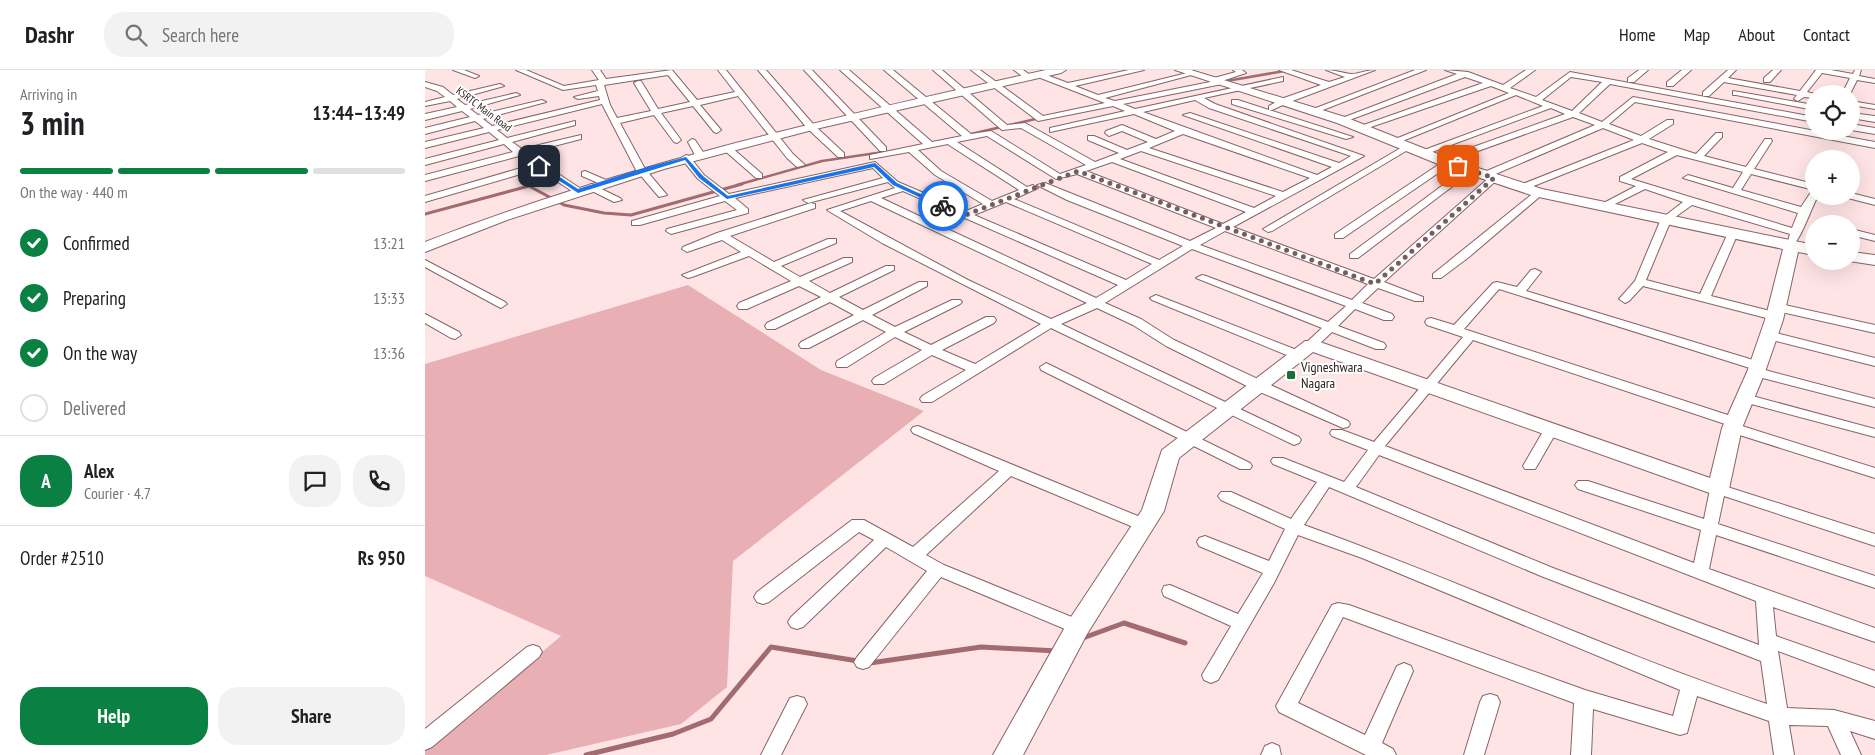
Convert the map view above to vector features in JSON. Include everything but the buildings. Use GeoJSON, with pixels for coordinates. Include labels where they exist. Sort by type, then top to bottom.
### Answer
{"type":"FeatureCollection","features":[{"type":"Feature","properties":{"kind":"street"},"geometry":{"type":"LineString","coordinates":[[457,70],[475,76]]}},
{"type":"Feature","properties":{"kind":"street"},"geometry":{"type":"LineString","coordinates":[[520,70],[563,88],[669,71],[717,130]]}},
{"type":"Feature","properties":{"kind":"street"},"geometry":{"type":"LineString","coordinates":[[596,70],[604,82]]}},
{"type":"Feature","properties":{"kind":"street"},"geometry":{"type":"LineString","coordinates":[[722,70],[774,136],[800,165]]}},
{"type":"Feature","properties":{"kind":"street"},"geometry":{"type":"LineString","coordinates":[[762,70],[811,127],[841,155]]}},
{"type":"Feature","properties":{"kind":"street"},"geometry":{"type":"LineString","coordinates":[[809,70],[883,148]]}},
{"type":"Feature","properties":{"kind":"street"},"geometry":{"type":"LineString","coordinates":[[843,70],[930,144]]}},
{"type":"Feature","properties":{"kind":"street"},"geometry":{"type":"LineString","coordinates":[[888,70],[927,100],[969,137]]}},
{"type":"Feature","properties":{"kind":"street"},"geometry":{"type":"LineString","coordinates":[[937,70],[1004,127],[1021,125],[1094,165]]}},
{"type":"Feature","properties":{"kind":"street"},"geometry":{"type":"LineString","coordinates":[[975,70],[1040,118],[1217,82],[1242,73],[1237,70]]}},
{"type":"Feature","properties":{"kind":"street"},"geometry":{"type":"LineString","coordinates":[[1018,70],[1068,85],[1183,131],[1315,177]]}},
{"type":"Feature","properties":{"kind":"street"},"geometry":{"type":"LineString","coordinates":[[425,247],[641,170],[852,117],[1059,70]]}},
{"type":"Feature","properties":{"kind":"street"},"geometry":{"type":"LineString","coordinates":[[1068,85],[1139,70]]}},
{"type":"Feature","properties":{"kind":"street"},"geometry":{"type":"LineString","coordinates":[[1330,70],[1351,76]]}},
{"type":"Feature","properties":{"kind":"street"},"geometry":{"type":"LineString","coordinates":[[1266,111],[1284,101],[1371,70]]}},
{"type":"Feature","properties":{"kind":"street"},"geometry":{"type":"LineString","coordinates":[[1312,111],[1422,70]]}},
{"type":"Feature","properties":{"kind":"street"},"geometry":{"type":"LineString","coordinates":[[1449,70],[1468,75],[1604,124],[1641,140],[1676,152],[1805,185]]}},
{"type":"Feature","properties":{"kind":"street"},"geometry":{"type":"LineString","coordinates":[[1325,129],[1342,120],[1483,70]]}},
{"type":"Feature","properties":{"kind":"street"},"geometry":{"type":"LineString","coordinates":[[1504,88],[1531,70]]}},
{"type":"Feature","properties":{"kind":"street"},"geometry":{"type":"LineString","coordinates":[[1631,80],[1644,70]]}},
{"type":"Feature","properties":{"kind":"street"},"geometry":{"type":"LineString","coordinates":[[1670,84],[1687,70]]}},
{"type":"Feature","properties":{"kind":"street"},"geometry":{"type":"LineString","coordinates":[[1706,94],[1732,70]]}},
{"type":"Feature","properties":{"kind":"street"},"geometry":{"type":"LineString","coordinates":[[1767,80],[1777,70]]}},
{"type":"Feature","properties":{"kind":"street"},"geometry":{"type":"LineString","coordinates":[[1783,128],[1785,116],[1820,70],[1857,74],[1875,81]]}},
{"type":"Feature","properties":{"kind":"street"},"geometry":{"type":"LineString","coordinates":[[1286,71],[1329,84]]}},
{"type":"Feature","properties":{"kind":"street"},"geometry":{"type":"LineString","coordinates":[[1098,97],[1185,72],[1342,120],[1445,162],[1539,192],[1733,233],[1794,240]]}},
{"type":"Feature","properties":{"kind":"street"},"geometry":{"type":"LineString","coordinates":[[1537,100],[1570,74],[1579,72],[1608,81],[1805,119]]}},
{"type":"Feature","properties":{"kind":"street"},"geometry":{"type":"LineString","coordinates":[[641,76],[655,112],[677,140]]}},
{"type":"Feature","properties":{"kind":"street"},"geometry":{"type":"LineString","coordinates":[[1053,130],[1280,79]]}},
{"type":"Feature","properties":{"kind":"street"},"geometry":{"type":"LineString","coordinates":[[1722,79],[1805,94]]}},
{"type":"Feature","properties":{"kind":"street"},"geometry":{"type":"LineString","coordinates":[[1339,236],[1445,162],[1573,114],[1608,81]]}},
{"type":"Feature","properties":{"kind":"street"},"geometry":{"type":"LineString","coordinates":[[604,82],[600,84],[615,121],[641,170],[662,195]]}},
{"type":"Feature","properties":{"kind":"street","name":"KSRTC Main Road"},"geometry":{"type":"LineString","coordinates":[[425,84],[440,90],[539,166],[578,191]]}},
{"type":"Feature","properties":{"kind":"street"},"geometry":{"type":"LineString","coordinates":[[1359,128],[1489,84]]}},
{"type":"Feature","properties":{"kind":"street"},"geometry":{"type":"LineString","coordinates":[[425,104],[500,86]]}},
{"type":"Feature","properties":{"kind":"street"},"geometry":{"type":"LineString","coordinates":[[615,121],[741,93]]}},
{"type":"Feature","properties":{"kind":"street"},"geometry":{"type":"LineString","coordinates":[[1392,142],[1515,93]]}},
{"type":"Feature","properties":{"kind":"street"},"geometry":{"type":"LineString","coordinates":[[1735,93],[1805,106]]}},
{"type":"Feature","properties":{"kind":"street"},"geometry":{"type":"LineString","coordinates":[[425,117],[515,95]]}},
{"type":"Feature","properties":{"kind":"street"},"geometry":{"type":"LineString","coordinates":[[578,97],[604,97]]}},
{"type":"Feature","properties":{"kind":"street"},"geometry":{"type":"LineString","coordinates":[[425,146],[604,97]]}},
{"type":"Feature","properties":{"kind":"street"},"geometry":{"type":"LineString","coordinates":[[927,399],[1053,324],[1097,303],[1128,285],[1191,245],[1256,212],[1315,177],[1359,156],[1212,106],[1197,98]]}},
{"type":"Feature","properties":{"kind":"street"},"geometry":{"type":"LineString","coordinates":[[1008,755],[1071,639],[1144,525],[1158,498],[1166,461],[1173,450],[1305,350],[1355,305],[1489,176],[1604,124],[1633,99],[1875,145]]}},
{"type":"Feature","properties":{"kind":"street"},"geometry":{"type":"LineString","coordinates":[[425,131],[542,102]]}},
{"type":"Feature","properties":{"kind":"street"},"geometry":{"type":"LineString","coordinates":[[1235,102],[1349,137]]}},
{"type":"Feature","properties":{"kind":"street"},"geometry":{"type":"LineString","coordinates":[[1860,104],[1875,107]]}},
{"type":"Feature","properties":{"kind":"street"},"geometry":{"type":"LineString","coordinates":[[1627,105],[1875,154]]}},
{"type":"Feature","properties":{"kind":"street"},"geometry":{"type":"LineString","coordinates":[[1421,152],[1550,106]]}},
{"type":"Feature","properties":{"kind":"street"},"geometry":{"type":"LineString","coordinates":[[1187,114],[1339,166]]}},
{"type":"Feature","properties":{"kind":"street"},"geometry":{"type":"LineString","coordinates":[[1860,116],[1875,119]]}},
{"type":"Feature","properties":{"kind":"street"},"geometry":{"type":"LineString","coordinates":[[1523,187],[1641,140],[1670,122]]}},
{"type":"Feature","properties":{"kind":"street"},"geometry":{"type":"LineString","coordinates":[[425,162],[572,123]]}},
{"type":"Feature","properties":{"kind":"street"},"geometry":{"type":"LineString","coordinates":[[1109,133],[1122,128],[1156,142]]}},
{"type":"Feature","properties":{"kind":"street"},"geometry":{"type":"LineString","coordinates":[[1860,128],[1875,131]]}},
{"type":"Feature","properties":{"kind":"street"},"geometry":{"type":"LineString","coordinates":[[934,227],[1059,177],[1183,131]]}},
{"type":"Feature","properties":{"kind":"street"},"geometry":{"type":"LineString","coordinates":[[1059,177],[988,133],[868,158],[889,178],[904,188],[963,216],[1128,285]]}},
{"type":"Feature","properties":{"kind":"street"},"geometry":{"type":"LineString","coordinates":[[1697,158],[1719,135]]}},
{"type":"Feature","properties":{"kind":"street"},"geometry":{"type":"LineString","coordinates":[[425,178],[578,137]]}},
{"type":"Feature","properties":{"kind":"street"},"geometry":{"type":"LineString","coordinates":[[1091,138],[1126,153]]}},
{"type":"Feature","properties":{"kind":"street"},"geometry":{"type":"LineString","coordinates":[[951,140],[952,143],[1026,191]]}},
{"type":"Feature","properties":{"kind":"street"},"geometry":{"type":"LineString","coordinates":[[1735,192],[1768,141]]}},
{"type":"Feature","properties":{"kind":"street"},"geometry":{"type":"LineString","coordinates":[[692,142],[700,154]]}},
{"type":"Feature","properties":{"kind":"street"},"geometry":{"type":"LineString","coordinates":[[727,148],[759,176]]}},
{"type":"Feature","properties":{"kind":"street"},"geometry":{"type":"LineString","coordinates":[[1141,148],[1283,195]]}},
{"type":"Feature","properties":{"kind":"street"},"geometry":{"type":"LineString","coordinates":[[1268,229],[1407,148]]}},
{"type":"Feature","properties":{"kind":"street"},"geometry":{"type":"LineString","coordinates":[[911,149],[938,174],[992,205]]}},
{"type":"Feature","properties":{"kind":"street"},"geometry":{"type":"LineString","coordinates":[[1676,152],[1623,179],[1690,201],[1805,246]]}},
{"type":"Feature","properties":{"kind":"street"},"geometry":{"type":"LineString","coordinates":[[671,231],[744,211],[701,177],[686,158]]}},
{"type":"Feature","properties":{"kind":"street"},"geometry":{"type":"LineString","coordinates":[[1111,158],[1256,212]]}},
{"type":"Feature","properties":{"kind":"street"},"geometry":{"type":"LineString","coordinates":[[636,223],[721,193],[875,165]]}},
{"type":"Feature","properties":{"kind":"street"},"geometry":{"type":"LineString","coordinates":[[425,199],[539,166]]}},
{"type":"Feature","properties":{"kind":"street"},"geometry":{"type":"LineString","coordinates":[[1355,256],[1469,170]]}},
{"type":"Feature","properties":{"kind":"street"},"geometry":{"type":"LineString","coordinates":[[1078,171],[1224,228],[1375,284],[1419,298]]}},
{"type":"Feature","properties":{"kind":"street"},"geometry":{"type":"LineString","coordinates":[[585,174],[617,200]]}},
{"type":"Feature","properties":{"kind":"street"},"geometry":{"type":"LineString","coordinates":[[723,236],[721,234],[889,178]]}},
{"type":"Feature","properties":{"kind":"street"},"geometry":{"type":"LineString","coordinates":[[1688,178],[1804,211]]}},
{"type":"Feature","properties":{"kind":"street"},"geometry":{"type":"LineString","coordinates":[[1042,185],[1069,198],[1191,245],[1388,316]]}},
{"type":"Feature","properties":{"kind":"street"},"geometry":{"type":"LineString","coordinates":[[1603,206],[1644,186]]}},
{"type":"Feature","properties":{"kind":"street"},"geometry":{"type":"LineString","coordinates":[[904,188],[832,210],[886,242],[1294,440]]}},
{"type":"Feature","properties":{"kind":"street"},"geometry":{"type":"LineString","coordinates":[[1437,276],[1539,192]]}},
{"type":"Feature","properties":{"kind":"street"},"geometry":{"type":"LineString","coordinates":[[872,198],[1137,322],[1170,343],[1258,386],[1375,448],[1764,598],[1875,635]]}},
{"type":"Feature","properties":{"kind":"street"},"geometry":{"type":"LineString","coordinates":[[1860,198],[1875,202]]}},
{"type":"Feature","properties":{"kind":"street"},"geometry":{"type":"LineString","coordinates":[[1006,199],[1160,264]]}},
{"type":"Feature","properties":{"kind":"street"},"geometry":{"type":"LineString","coordinates":[[1625,299],[1640,282],[1666,219],[1690,201]]}},
{"type":"Feature","properties":{"kind":"street"},"geometry":{"type":"LineString","coordinates":[[1700,574],[1733,425],[1757,369],[1775,312],[1794,240],[1808,205]]}},
{"type":"Feature","properties":{"kind":"street"},"geometry":{"type":"LineString","coordinates":[[1704,298],[1733,233]]}},
{"type":"Feature","properties":{"kind":"street"},"geometry":{"type":"LineString","coordinates":[[1860,234],[1875,238]]}},
{"type":"Feature","properties":{"kind":"street"},"geometry":{"type":"LineString","coordinates":[[687,249],[723,236]]}},
{"type":"Feature","properties":{"kind":"street"},"geometry":{"type":"LineString","coordinates":[[723,236],[830,298],[895,332],[977,370]]}},
{"type":"Feature","properties":{"kind":"street"},"geometry":{"type":"LineString","coordinates":[[773,266],[832,241]]}},
{"type":"Feature","properties":{"kind":"street"},"geometry":{"type":"LineString","coordinates":[[688,275],[750,252]]}},
{"type":"Feature","properties":{"kind":"street"},"geometry":{"type":"LineString","coordinates":[[1860,258],[1875,260]]}},
{"type":"Feature","properties":{"kind":"street"},"geometry":{"type":"LineString","coordinates":[[743,306],[847,260]]}},
{"type":"Feature","properties":{"kind":"street"},"geometry":{"type":"LineString","coordinates":[[425,264],[501,304]]}},
{"type":"Feature","properties":{"kind":"street"},"geometry":{"type":"LineString","coordinates":[[771,326],[890,268]]}},
{"type":"Feature","properties":{"kind":"street"},"geometry":{"type":"LineString","coordinates":[[1519,292],[1535,272]]}},
{"type":"Feature","properties":{"kind":"street"},"geometry":{"type":"LineString","coordinates":[[1202,278],[1380,346]]}},
{"type":"Feature","properties":{"kind":"street"},"geometry":{"type":"LineString","coordinates":[[1640,282],[1704,298],[1875,329]]}},
{"type":"Feature","properties":{"kind":"street"},"geometry":{"type":"LineString","coordinates":[[805,345],[923,284]]}},
{"type":"Feature","properties":{"kind":"street"},"geometry":{"type":"LineString","coordinates":[[1456,330],[1497,286],[1757,369],[1875,403]]}},
{"type":"Feature","properties":{"kind":"street"},"geometry":{"type":"LineString","coordinates":[[1156,298],[1305,350],[1424,387],[1875,540]]}},
{"type":"Feature","properties":{"kind":"street"},"geometry":{"type":"LineString","coordinates":[[843,364],[895,332],[956,302]]}},
{"type":"Feature","properties":{"kind":"street"},"geometry":{"type":"LineString","coordinates":[[425,318],[455,335]]}},
{"type":"Feature","properties":{"kind":"street"},"geometry":{"type":"LineString","coordinates":[[879,381],[932,350],[990,320]]}},
{"type":"Feature","properties":{"kind":"street"},"geometry":{"type":"LineString","coordinates":[[1431,322],[1875,473]]}},
{"type":"Feature","properties":{"kind":"street"},"geometry":{"type":"LineString","coordinates":[[1768,335],[1874,362]]}},
{"type":"Feature","properties":{"kind":"street"},"geometry":{"type":"LineString","coordinates":[[1347,489],[1375,448],[1424,387],[1470,336]]}},
{"type":"Feature","properties":{"kind":"street"},"geometry":{"type":"LineString","coordinates":[[1046,367],[1245,466]]}},
{"type":"Feature","properties":{"kind":"street"},"geometry":{"type":"LineString","coordinates":[[1745,398],[1875,433]]}},
{"type":"Feature","properties":{"kind":"street"},"geometry":{"type":"LineString","coordinates":[[918,430],[1009,470],[1144,525]]}},
{"type":"Feature","properties":{"kind":"street"},"geometry":{"type":"LineString","coordinates":[[1530,466],[1550,431]]}},
{"type":"Feature","properties":{"kind":"street"},"geometry":{"type":"LineString","coordinates":[[1278,461],[1547,572],[1768,649],[1875,680]]}},
{"type":"Feature","properties":{"kind":"street"},"geometry":{"type":"LineString","coordinates":[[915,555],[1009,470]]}},
{"type":"Feature","properties":{"kind":"street"},"geometry":{"type":"LineString","coordinates":[[1211,675],[1273,570],[1294,527],[1326,480]]}},
{"type":"Feature","properties":{"kind":"street"},"geometry":{"type":"LineString","coordinates":[[1583,485],[1710,529],[1875,582]]}},
{"type":"Feature","properties":{"kind":"street"},"geometry":{"type":"LineString","coordinates":[[1226,496],[1294,527],[1368,554],[1690,686],[1778,716],[1834,718],[1875,730]]}},
{"type":"Feature","properties":{"kind":"street"},"geometry":{"type":"LineString","coordinates":[[763,597],[858,524],[938,569],[1071,639]]}},
{"type":"Feature","properties":{"kind":"street"},"geometry":{"type":"LineString","coordinates":[[797,622],[885,539]]}},
{"type":"Feature","properties":{"kind":"street"},"geometry":{"type":"LineString","coordinates":[[1205,542],[1273,570]]}},
{"type":"Feature","properties":{"kind":"street"},"geometry":{"type":"LineString","coordinates":[[863,662],[938,569]]}},
{"type":"Feature","properties":{"kind":"street"},"geometry":{"type":"LineString","coordinates":[[1170,591],[1241,623]]}},
{"type":"Feature","properties":{"kind":"street"},"geometry":{"type":"LineString","coordinates":[[1764,598],[1768,649],[1784,755]]}},
{"type":"Feature","properties":{"kind":"street"},"geometry":{"type":"LineString","coordinates":[[1404,671],[1378,751],[1286,706],[1339,610],[1584,698],[1680,727],[1690,686]]}},
{"type":"Feature","properties":{"kind":"street"},"geometry":{"type":"LineString","coordinates":[[425,741],[533,652]]}},
{"type":"Feature","properties":{"kind":"street"},"geometry":{"type":"LineString","coordinates":[[1581,755],[1584,698]]}},
{"type":"Feature","properties":{"kind":"street"},"geometry":{"type":"LineString","coordinates":[[1474,755],[1490,702]]}},
{"type":"Feature","properties":{"kind":"street"},"geometry":{"type":"LineString","coordinates":[[771,755],[797,704]]}},
{"type":"Feature","properties":{"kind":"street"},"geometry":{"type":"LineString","coordinates":[[1834,718],[1851,755]]}},
{"type":"Feature","properties":{"kind":"shaded area"},"geometry":{"type":"Polygon","coordinates":[[[688,285],[821,370],[924,411],[733,561],[727,687],[681,724],[546,755],[425,755],[425,751],[561,636],[425,576],[425,364],[688,285]]]}},
{"type":"Feature","properties":{"kind":"waterway"},"geometry":{"type":"LineString","coordinates":[[1221,82],[1290,70]]}},
{"type":"Feature","properties":{"kind":"waterway"},"geometry":{"type":"LineString","coordinates":[[971,134],[1040,118]]}},
{"type":"Feature","properties":{"kind":"waterway"},"geometry":{"type":"LineString","coordinates":[[737,185],[822,161],[883,152]]}},
{"type":"Feature","properties":{"kind":"waterway"},"geometry":{"type":"LineString","coordinates":[[425,214],[529,186],[564,205],[604,213],[631,215],[742,184]]}},
{"type":"Feature","properties":{"kind":"waterway"},"geometry":{"type":"LineString","coordinates":[[1083,638],[1124,623],[1185,643]]}},
{"type":"Feature","properties":{"kind":"waterway"},"geometry":{"type":"LineString","coordinates":[[586,755],[673,734],[711,719],[771,647],[858,661]]}},
{"type":"Feature","properties":{"kind":"waterway"},"geometry":{"type":"LineString","coordinates":[[870,663],[981,647],[1057,651]]}},
{"type":"Feature","properties":{"kind":"way so far"},"geometry":{"type":"LineString","coordinates":[[943,206],[963,216],[1078,171],[1375,284],[1494,178],[1458,166]]}},
{"type":"Feature","properties":{"kind":"place","name":"Vigneshwara Nagara"},"geometry":{"type":"Point","coordinates":[1291,375]}},
{"type":"Feature","properties":{"kind":"route"},"geometry":{"type":"LineString","coordinates":[[539,166],[578,191],[641,170],[686,158],[701,177],[727,198],[775,186],[834,176],[875,165],[895,184],[943,206]]}}]}
